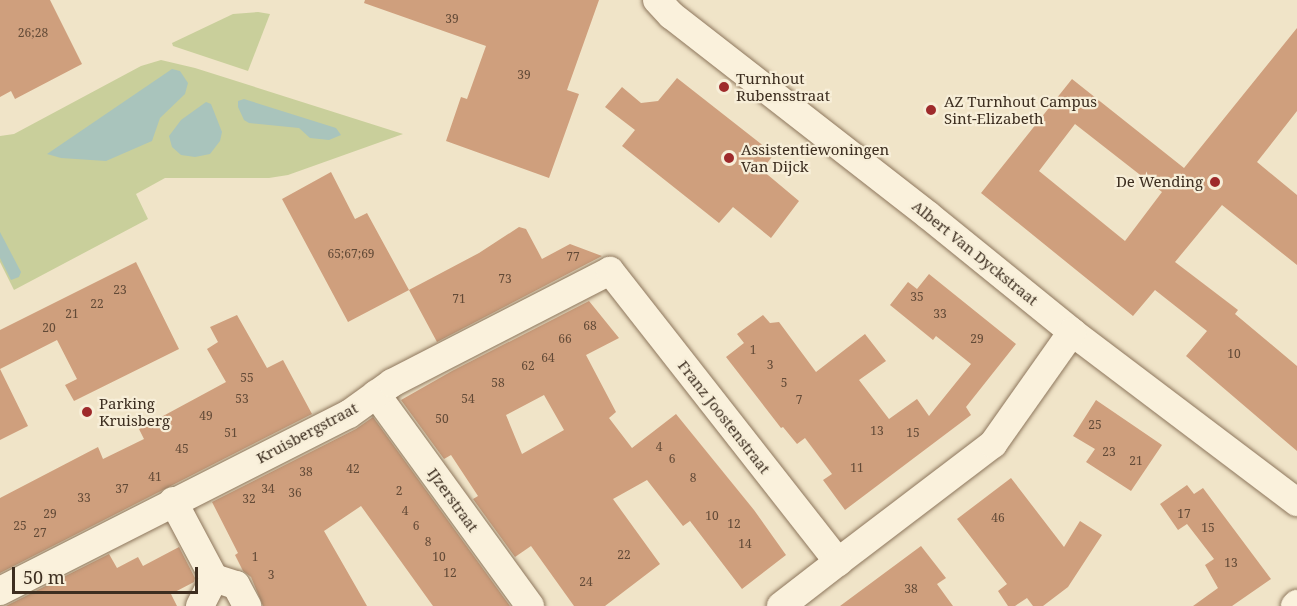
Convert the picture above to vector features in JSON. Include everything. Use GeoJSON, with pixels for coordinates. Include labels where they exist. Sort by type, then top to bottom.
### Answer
{"type":"FeatureCollection","features":[{"type":"Feature","properties":{"kind":"street","name":"Albert Van Dyckstraat"},"geometry":{"type":"LineString","coordinates":[[657,0],[671,15],[929,216],[1072,332],[1297,502]]}},
{"type":"Feature","properties":{"kind":"street","name":"Kruisbergstraat"},"geometry":{"type":"LineString","coordinates":[[0,591],[173,501],[349,414],[392,383],[610,271]]}},
{"type":"Feature","properties":{"kind":"street","name":"Franz Joostenstraat"},"geometry":{"type":"LineString","coordinates":[[610,271],[838,562]]}},
{"type":"Feature","properties":{"kind":"street"},"geometry":{"type":"LineString","coordinates":[[781,606],[993,444],[1072,332]]}},
{"type":"Feature","properties":{"kind":"street","name":"IJzerstraat"},"geometry":{"type":"LineString","coordinates":[[376,394],[530,606]]}},
{"type":"Feature","properties":{"kind":"street"},"geometry":{"type":"LineString","coordinates":[[173,501],[214,579],[236,585],[247,606]]}},
{"type":"Feature","properties":{"kind":"street"},"geometry":{"type":"LineString","coordinates":[[200,606],[214,579]]}},
{"type":"Feature","properties":{"kind":"green space"},"geometry":{"type":"Polygon","coordinates":[[[258,12],[270,14],[248,71],[173,46],[172,43],[233,14],[258,12]]]}},
{"type":"Feature","properties":{"kind":"green space"},"geometry":{"type":"Polygon","coordinates":[[[161,60],[195,68],[403,134],[288,175],[269,178],[165,178],[136,194],[148,219],[14,290],[0,262],[0,136],[14,134],[141,66],[161,60]]]}},
{"type":"Feature","properties":{"kind":"water"},"geometry":{"type":"Polygon","coordinates":[[[172,69],[180,71],[188,83],[185,94],[160,118],[152,141],[106,161],[61,158],[47,154],[172,69]]]}},
{"type":"Feature","properties":{"kind":"water"},"geometry":{"type":"Polygon","coordinates":[[[244,99],[336,128],[341,135],[329,140],[310,138],[299,128],[249,123],[244,120],[238,107],[238,101],[244,99]]]}},
{"type":"Feature","properties":{"kind":"water"},"geometry":{"type":"Polygon","coordinates":[[[206,102],[211,104],[222,132],[220,141],[210,154],[195,157],[181,155],[172,147],[169,136],[181,120],[206,102]]]}},
{"type":"Feature","properties":{"kind":"water"},"geometry":{"type":"Polygon","coordinates":[[[0,232],[21,272],[19,277],[11,280],[0,258],[0,232]]]}},
{"type":"Feature","properties":{"kind":"building"},"geometry":{"type":"Polygon","coordinates":[[[0,0],[50,0],[82,64],[15,99],[11,91],[0,97],[0,0]]]}},
{"type":"Feature","properties":{"kind":"building"},"geometry":{"type":"Polygon","coordinates":[[[365,0],[599,0],[567,90],[579,94],[549,178],[446,141],[461,97],[467,99],[486,46],[364,3],[365,0]]]}},
{"type":"Feature","properties":{"kind":"building","name":"De Wending"},"geometry":{"type":"Polygon","coordinates":[[[1297,28],[1297,111],[1257,162],[1297,195],[1297,265],[1222,205],[1175,262],[1238,310],[1235,314],[1297,366],[1297,451],[1186,356],[1207,331],[1155,290],[1133,316],[981,193],[1072,79],[1184,168],[1297,28]],[[1075,124],[1039,171],[1125,241],[1162,192],[1075,124]]]}},
{"type":"Feature","properties":{"kind":"building","name":"Assistentiewoningen Van Dijck"},"geometry":{"type":"Polygon","coordinates":[[[677,78],[774,154],[762,170],[799,201],[771,238],[733,207],[719,223],[622,146],[635,130],[605,107],[622,87],[641,103],[658,101],[677,78]]]}},
{"type":"Feature","properties":{"kind":"building"},"geometry":{"type":"Polygon","coordinates":[[[331,172],[355,219],[367,213],[409,290],[348,322],[282,199],[331,172]]]}},
{"type":"Feature","properties":{"kind":"building"},"geometry":{"type":"Polygon","coordinates":[[[519,227],[526,229],[542,259],[570,244],[602,256],[437,342],[409,290],[479,253],[519,227]]]}},
{"type":"Feature","properties":{"kind":"building"},"geometry":{"type":"Polygon","coordinates":[[[136,262],[179,349],[74,401],[65,385],[77,379],[57,340],[0,369],[0,330],[136,262]]]}},
{"type":"Feature","properties":{"kind":"building"},"geometry":{"type":"Polygon","coordinates":[[[929,274],[1016,344],[966,407],[971,415],[845,510],[823,480],[832,474],[805,438],[797,444],[783,427],[781,428],[726,357],[744,343],[737,334],[763,315],[770,323],[779,322],[816,372],[865,334],[886,361],[859,380],[889,419],[917,399],[929,416],[971,364],[936,336],[933,340],[890,305],[908,282],[917,289],[929,274]]]}},
{"type":"Feature","properties":{"kind":"building"},"geometry":{"type":"Polygon","coordinates":[[[589,301],[619,338],[586,355],[616,412],[609,418],[632,448],[676,414],[754,510],[786,555],[742,589],[690,521],[683,526],[647,480],[613,499],[660,564],[605,606],[574,606],[531,546],[515,557],[473,499],[478,496],[451,455],[444,459],[401,400],[452,371],[589,301]],[[544,395],[506,415],[522,454],[564,430],[544,395]]]}},
{"type":"Feature","properties":{"kind":"building"},"geometry":{"type":"Polygon","coordinates":[[[237,315],[267,368],[283,360],[312,414],[0,573],[0,498],[98,447],[103,459],[144,439],[139,429],[226,382],[207,349],[218,342],[210,327],[237,315]]]}},
{"type":"Feature","properties":{"kind":"building"},"geometry":{"type":"Polygon","coordinates":[[[0,369],[28,426],[0,440],[0,369]]]}},
{"type":"Feature","properties":{"kind":"building"},"geometry":{"type":"Polygon","coordinates":[[[1096,400],[1162,445],[1131,491],[1086,462],[1095,449],[1073,436],[1096,400]]]}},
{"type":"Feature","properties":{"kind":"building"},"geometry":{"type":"Polygon","coordinates":[[[373,417],[510,606],[433,606],[361,506],[324,531],[367,606],[263,606],[251,577],[243,571],[235,555],[238,553],[212,502],[356,429],[373,417]]]}},
{"type":"Feature","properties":{"kind":"building"},"geometry":{"type":"Polygon","coordinates":[[[1011,478],[1064,547],[1080,521],[1102,535],[1068,587],[1043,606],[1033,606],[1027,598],[1015,606],[1008,606],[998,591],[1007,584],[957,519],[1011,478]]]}},
{"type":"Feature","properties":{"kind":"building"},"geometry":{"type":"Polygon","coordinates":[[[1187,485],[1194,494],[1203,488],[1271,579],[1232,606],[1193,606],[1218,588],[1205,565],[1214,559],[1187,524],[1178,530],[1160,504],[1187,485]]]}},
{"type":"Feature","properties":{"kind":"building"},"geometry":{"type":"Polygon","coordinates":[[[921,546],[946,578],[937,584],[953,606],[840,606],[921,546]]]}},
{"type":"Feature","properties":{"kind":"building"},"geometry":{"type":"Polygon","coordinates":[[[179,547],[195,578],[194,582],[171,594],[177,606],[6,606],[109,554],[117,568],[138,557],[143,566],[179,547]]]}},
{"type":"Feature","properties":{"kind":"place","name":"Turnhout Rubensstraat"},"geometry":{"type":"Point","coordinates":[724,87]}},
{"type":"Feature","properties":{"kind":"place","name":"AZ Turnhout Campus Sint-Elizabeth"},"geometry":{"type":"Point","coordinates":[931,110]}},
{"type":"Feature","properties":{"kind":"place","name":"Assistentiewoningen Van Dijck"},"geometry":{"type":"Point","coordinates":[729,158]}},
{"type":"Feature","properties":{"kind":"place","name":"De Wending"},"geometry":{"type":"Point","coordinates":[1215,182]}},
{"type":"Feature","properties":{"kind":"place","name":"Parking Kruisberg"},"geometry":{"type":"Point","coordinates":[87,412]}}]}
